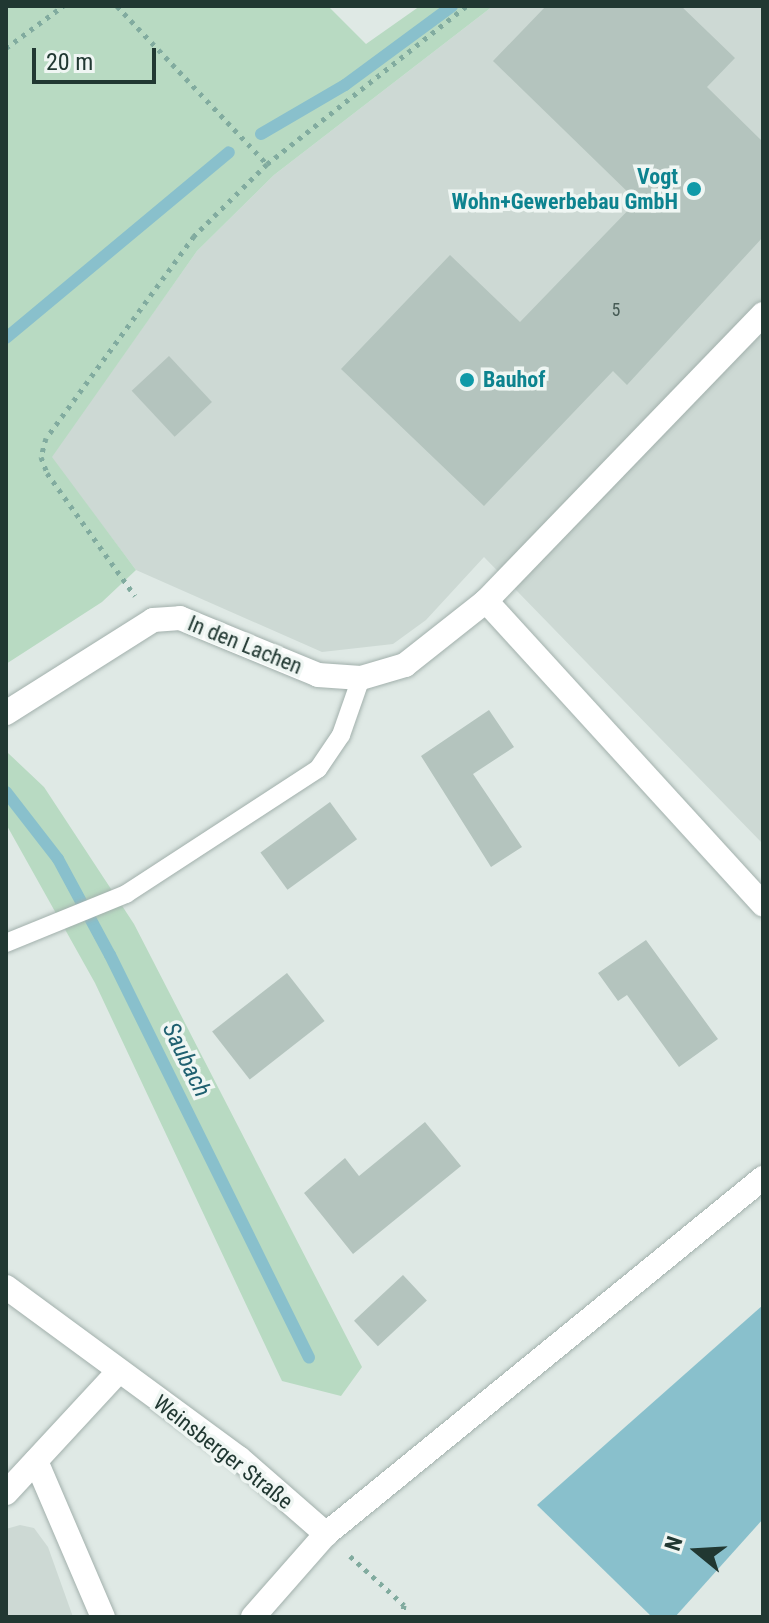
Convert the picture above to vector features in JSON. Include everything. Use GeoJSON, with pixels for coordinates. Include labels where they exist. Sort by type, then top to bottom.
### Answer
{"type":"FeatureCollection","features":[{"type":"Feature","properties":{"kind":"street","name":"In den Lachen"},"geometry":{"type":"LineString","coordinates":[[153,620],[180,618],[276,661],[318,675],[361,678],[405,665],[486,601],[763,314]]}},
{"type":"Feature","properties":{"kind":"street"},"geometry":{"type":"LineString","coordinates":[[486,601],[763,904]]}},
{"type":"Feature","properties":{"kind":"street"},"geometry":{"type":"LineString","coordinates":[[6,713],[153,620]]}},
{"type":"Feature","properties":{"kind":"street"},"geometry":{"type":"LineString","coordinates":[[253,1617],[326,1534],[763,1178]]}},
{"type":"Feature","properties":{"kind":"street","name":"Weinsberger Straße"},"geometry":{"type":"LineString","coordinates":[[6,1287],[239,1458],[326,1534]]}},
{"type":"Feature","properties":{"kind":"street"},"geometry":{"type":"LineString","coordinates":[[6,1493],[118,1372]]}},
{"type":"Feature","properties":{"kind":"street"},"geometry":{"type":"LineString","coordinates":[[36,1461],[103,1617]]}},
{"type":"Feature","properties":{"kind":"lane"},"geometry":{"type":"LineString","coordinates":[[6,943],[61,925],[126,894],[318,769],[341,735],[361,678]]}},
{"type":"Feature","properties":{"kind":"path"},"geometry":{"type":"LineString","coordinates":[[6,48],[63,6]]}},
{"type":"Feature","properties":{"kind":"path"},"geometry":{"type":"LineString","coordinates":[[117,6],[267,164]]}},
{"type":"Feature","properties":{"kind":"path"},"geometry":{"type":"LineString","coordinates":[[153,620],[41,457],[46,438],[194,236],[267,164],[466,6]]}},
{"type":"Feature","properties":{"kind":"path"},"geometry":{"type":"LineString","coordinates":[[326,1534],[404,1605],[402,1617]]}},
{"type":"Feature","properties":{"kind":"shaded area"},"geometry":{"type":"Polygon","coordinates":[[[493,6],[763,6],[763,844],[484,557],[426,620],[393,644],[322,652],[136,570],[51,457],[197,251],[274,175],[493,6]]]}},
{"type":"Feature","properties":{"kind":"shaded area"},"geometry":{"type":"Polygon","coordinates":[[[20,1525],[34,1528],[48,1547],[73,1617],[6,1617],[6,1529],[20,1525]]]}},
{"type":"Feature","properties":{"kind":"green space"},"geometry":{"type":"Polygon","coordinates":[[[6,6],[328,6],[366,44],[420,6],[493,6],[274,175],[197,251],[52,457],[136,570],[102,602],[6,664],[6,6]]]}},
{"type":"Feature","properties":{"kind":"green space"},"geometry":{"type":"Polygon","coordinates":[[[8,753],[44,787],[134,924],[362,1367],[341,1396],[282,1381],[95,983],[6,824],[8,753]]]}},
{"type":"Feature","properties":{"kind":"water"},"geometry":{"type":"Polygon","coordinates":[[[763,1305],[763,1519],[675,1617],[652,1617],[537,1505],[763,1305]]]}},
{"type":"Feature","properties":{"kind":"building"},"geometry":{"type":"Polygon","coordinates":[[[546,6],[681,6],[735,58],[707,87],[763,142],[763,237],[627,385],[613,371],[484,506],[341,369],[450,255],[520,322],[637,201],[493,61],[546,6]]]}},
{"type":"Feature","properties":{"kind":"building"},"geometry":{"type":"Polygon","coordinates":[[[169,356],[212,402],[175,437],[132,391],[169,356]]]}},
{"type":"Feature","properties":{"kind":"building"},"geometry":{"type":"Polygon","coordinates":[[[489,710],[514,747],[473,774],[522,847],[491,867],[421,756],[489,710]]]}},
{"type":"Feature","properties":{"kind":"building"},"geometry":{"type":"Polygon","coordinates":[[[330,802],[357,839],[287,890],[260,853],[330,802]]]}},
{"type":"Feature","properties":{"kind":"building"},"geometry":{"type":"Polygon","coordinates":[[[646,940],[718,1039],[679,1067],[627,995],[618,1001],[598,973],[646,940]]]}},
{"type":"Feature","properties":{"kind":"building"},"geometry":{"type":"Polygon","coordinates":[[[287,973],[325,1021],[250,1080],[212,1031],[287,973]]]}},
{"type":"Feature","properties":{"kind":"building"},"geometry":{"type":"Polygon","coordinates":[[[425,1122],[461,1166],[353,1254],[304,1193],[345,1158],[359,1176],[425,1122]]]}},
{"type":"Feature","properties":{"kind":"building"},"geometry":{"type":"Polygon","coordinates":[[[403,1275],[427,1301],[378,1346],[354,1321],[403,1275]]]}},
{"type":"Feature","properties":{"kind":"waterway"},"geometry":{"type":"LineString","coordinates":[[261,134],[345,85],[452,6]]}},
{"type":"Feature","properties":{"kind":"waterway"},"geometry":{"type":"LineString","coordinates":[[6,338],[229,152]]}},
{"type":"Feature","properties":{"kind":"waterway","name":"Saubach"},"geometry":{"type":"LineString","coordinates":[[6,792],[58,859],[110,955],[309,1358]]}},
{"type":"Feature","properties":{"kind":"place","name":"Vogt Wohn+Gewerbebau GmbH"},"geometry":{"type":"Point","coordinates":[694,189]}},
{"type":"Feature","properties":{"kind":"place","name":"Bauhof"},"geometry":{"type":"Point","coordinates":[467,380]}}]}
